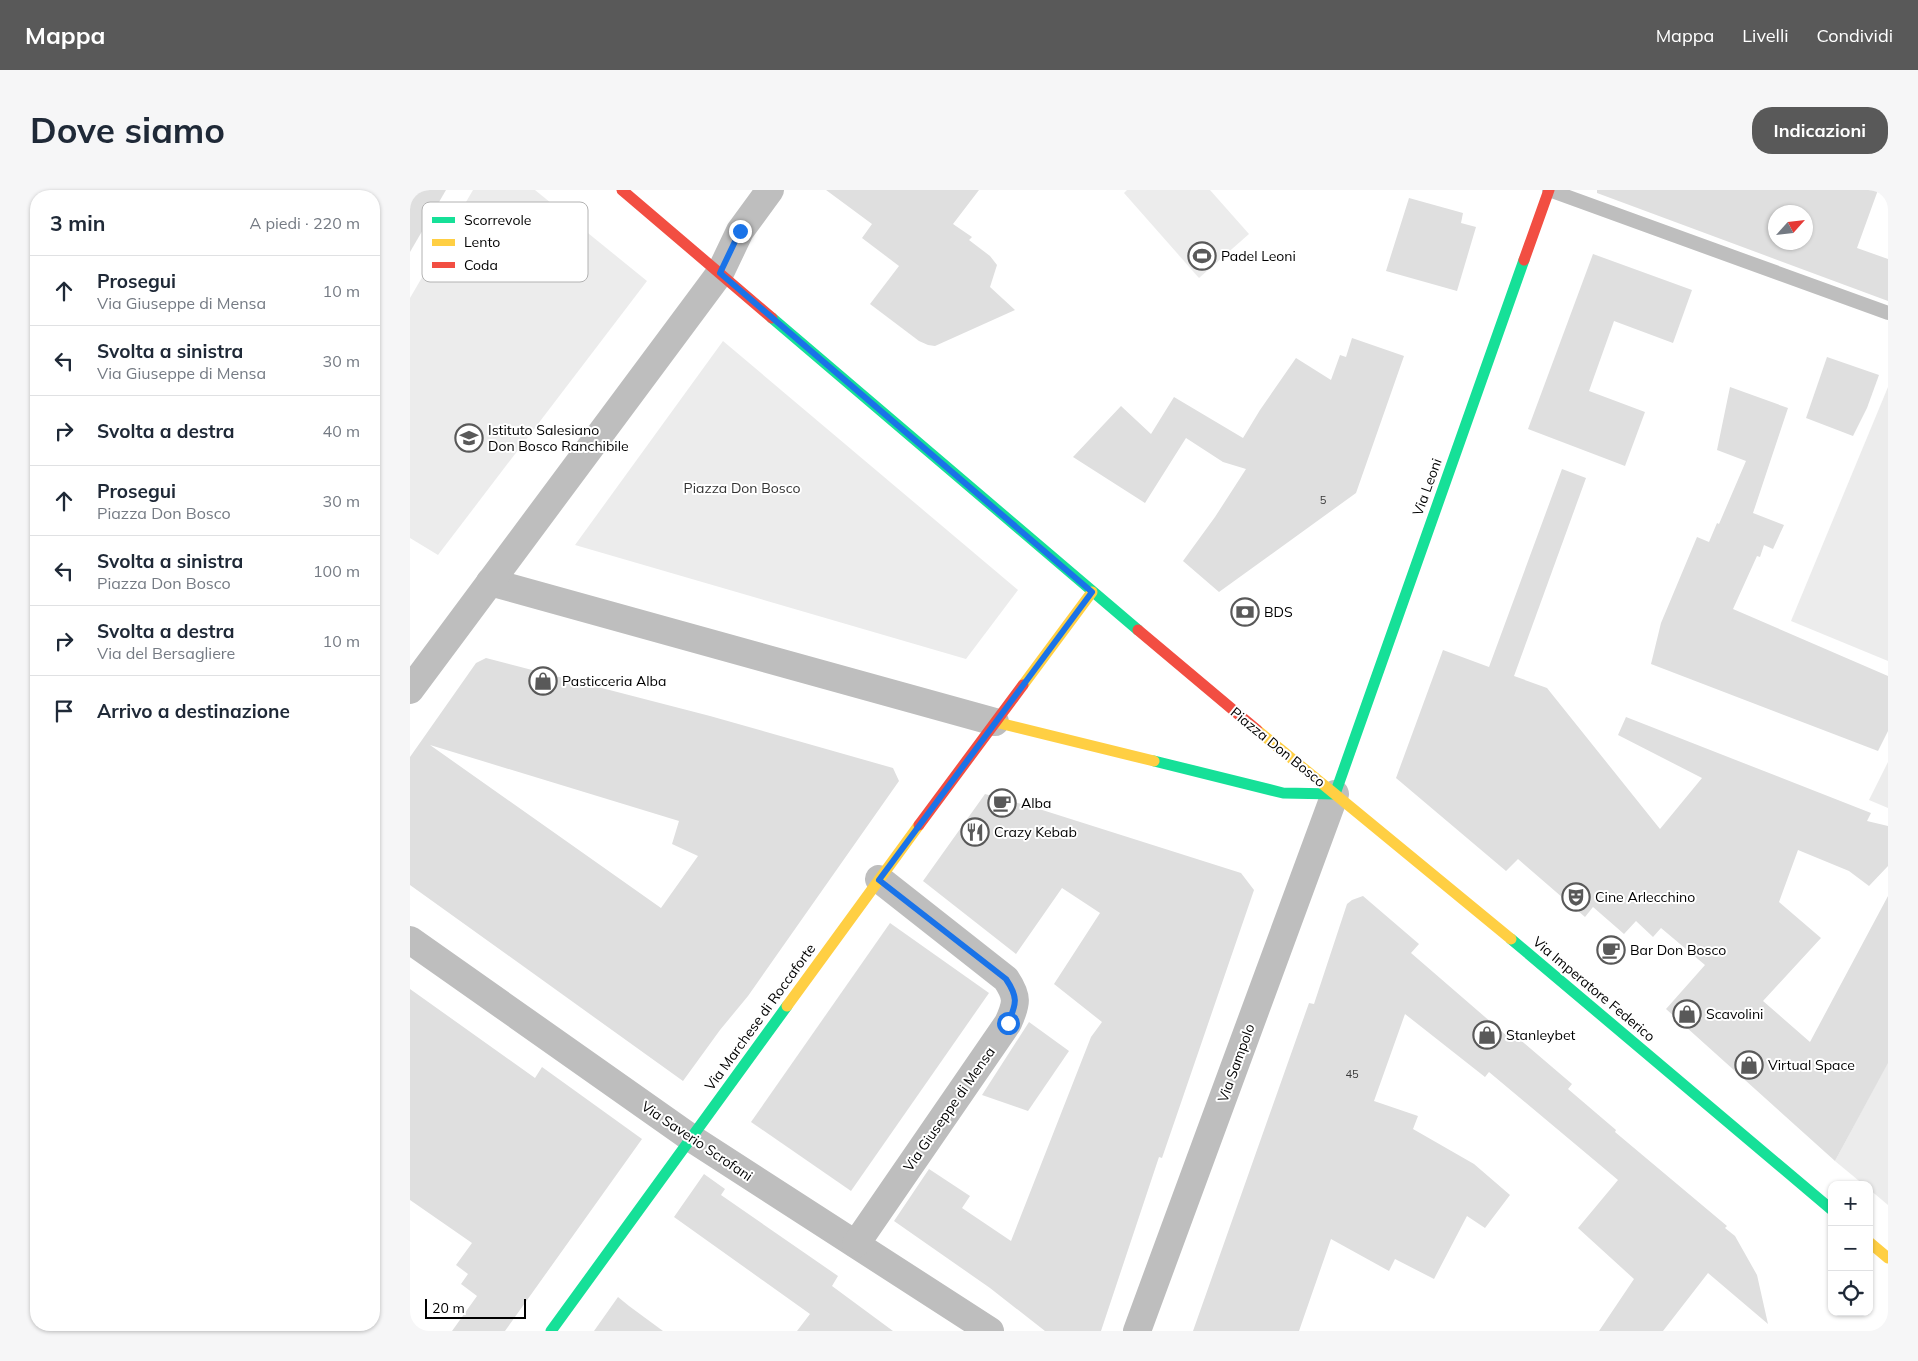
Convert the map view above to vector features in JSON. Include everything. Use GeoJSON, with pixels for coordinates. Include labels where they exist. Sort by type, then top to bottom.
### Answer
{"type":"FeatureCollection","features":[{"type":"Feature","properties":{"kind":"street","name":"Piazza Don Bosco"},"geometry":{"type":"LineString","coordinates":[[622,190],[1092,592],[1335,794]]}},
{"type":"Feature","properties":{"kind":"street"},"geometry":{"type":"LineString","coordinates":[[410,690],[720,273],[740,231],[770,190]]}},
{"type":"Feature","properties":{"kind":"street","name":"Via Leoni"},"geometry":{"type":"LineString","coordinates":[[1335,794],[1549,190]]}},
{"type":"Feature","properties":{"kind":"street","name":"Piazza Don Bosco"},"geometry":{"type":"LineString","coordinates":[[490,582],[995,722],[1284,794],[1335,794]]}},
{"type":"Feature","properties":{"kind":"street"},"geometry":{"type":"LineString","coordinates":[[995,722],[1092,592]]}},
{"type":"Feature","properties":{"kind":"street","name":"Via Marchese di Roccaforte"},"geometry":{"type":"LineString","coordinates":[[552,1331],[995,722]]}},
{"type":"Feature","properties":{"kind":"street","name":"Via Imperatore Federico"},"geometry":{"type":"LineString","coordinates":[[1335,794],[1481,913],[1828,1207]]}},
{"type":"Feature","properties":{"kind":"street","name":"Via Sampolo"},"geometry":{"type":"LineString","coordinates":[[1137,1331],[1335,794]]}},
{"type":"Feature","properties":{"kind":"street","name":"Via Giuseppe di Mensa"},"geometry":{"type":"LineString","coordinates":[[856,1244],[1008,1023],[1015,1009],[1016,998],[1006,979],[879,880]]}},
{"type":"Feature","properties":{"kind":"street","name":"Via Saverio Scrofani"},"geometry":{"type":"LineString","coordinates":[[410,940],[691,1138],[990,1331]]}},
{"type":"Feature","properties":{"kind":"street"},"geometry":{"type":"LineString","coordinates":[[1873,1245],[1888,1258]]}},
{"type":"Feature","properties":{"kind":"lane"},"geometry":{"type":"LineString","coordinates":[[1549,190],[1888,313]]}},
{"type":"Feature","properties":{"kind":"green space","name":"Istituto Salesiano Don Bosco Ranchibile"},"geometry":{"type":"Polygon","coordinates":[[[473,190],[535,190],[550,202],[466,202],[473,190]]]}},
{"type":"Feature","properties":{"kind":"green space","name":"Padel Leoni"},"geometry":{"type":"Polygon","coordinates":[[[1127,190],[1210,190],[1249,234],[1199,278],[1124,193],[1127,190]]]}},
{"type":"Feature","properties":{"kind":"green space","name":"Istituto Salesiano Don Bosco Ranchibile"},"geometry":{"type":"Polygon","coordinates":[[[588,233],[647,281],[438,555],[410,538],[410,298],[422,277],[422,282],[588,282],[588,233]]]}},
{"type":"Feature","properties":{"kind":"green space","name":"Piazza Don Bosco"},"geometry":{"type":"Polygon","coordinates":[[[723,341],[1018,590],[966,659],[575,545],[723,341]]]}},
{"type":"Feature","properties":{"kind":"green space"},"geometry":{"type":"Polygon","coordinates":[[[1888,387],[1888,661],[1791,621],[1888,387]]]}},
{"type":"Feature","properties":{"kind":"green space"},"geometry":{"type":"Polygon","coordinates":[[[1888,762],[1888,808],[1869,800],[1888,762]]]}},
{"type":"Feature","properties":{"kind":"green space"},"geometry":{"type":"Polygon","coordinates":[[[1888,1062],[1888,1205],[1873,1192],[1873,1181],[1859,1181],[1835,1161],[1888,1062]]]}},
{"type":"Feature","properties":{"kind":"building"},"geometry":{"type":"Polygon","coordinates":[[[410,190],[446,190],[439,202],[422,202],[422,231],[410,252],[410,190]]]}},
{"type":"Feature","properties":{"kind":"building"},"geometry":{"type":"Polygon","coordinates":[[[826,190],[979,190],[953,224],[972,237],[969,240],[990,256],[997,265],[990,287],[1015,310],[935,346],[919,341],[870,304],[899,266],[862,238],[872,224],[826,190]]]}},
{"type":"Feature","properties":{"kind":"building"},"geometry":{"type":"Polygon","coordinates":[[[1597,190],[1878,190],[1857,248],[1888,259],[1888,301],[1597,193],[1597,190]]]}},
{"type":"Feature","properties":{"kind":"building"},"geometry":{"type":"Polygon","coordinates":[[[1409,198],[1463,213],[1461,223],[1476,227],[1457,291],[1386,271],[1409,198]]]}},
{"type":"Feature","properties":{"kind":"building"},"geometry":{"type":"Polygon","coordinates":[[[1593,254],[1692,290],[1673,343],[1614,321],[1589,391],[1645,412],[1625,466],[1528,429],[1593,254]]]}},
{"type":"Feature","properties":{"kind":"building"},"geometry":{"type":"Polygon","coordinates":[[[1352,338],[1404,356],[1356,493],[1219,592],[1183,561],[1215,517],[1246,469],[1223,462],[1186,438],[1145,503],[1073,457],[1121,406],[1151,434],[1174,397],[1243,438],[1296,358],[1331,380],[1340,355],[1346,357],[1352,338]]]}},
{"type":"Feature","properties":{"kind":"building"},"geometry":{"type":"Polygon","coordinates":[[[1827,357],[1879,375],[1867,408],[1853,436],[1806,418],[1827,357]]]}},
{"type":"Feature","properties":{"kind":"building"},"geometry":{"type":"Polygon","coordinates":[[[1730,387],[1788,408],[1753,513],[1784,525],[1773,549],[1764,545],[1760,557],[1757,556],[1733,609],[1888,676],[1888,731],[1878,751],[1651,664],[1661,623],[1697,537],[1709,542],[1717,523],[1719,524],[1746,461],[1717,450],[1730,387]]]}},
{"type":"Feature","properties":{"kind":"building"},"geometry":{"type":"Polygon","coordinates":[[[1562,469],[1586,478],[1514,676],[1547,688],[1660,829],[1702,778],[1618,735],[1626,717],[1871,813],[1867,821],[1888,826],[1888,866],[1869,886],[1849,871],[1798,850],[1779,902],[1821,938],[1763,1001],[1810,1042],[1888,896],[1888,1063],[1835,1161],[1666,1009],[1705,965],[1661,928],[1653,937],[1636,921],[1624,934],[1593,907],[1585,917],[1518,859],[1506,871],[1396,778],[1443,650],[1489,667],[1562,469]]]}},
{"type":"Feature","properties":{"kind":"building"},"geometry":{"type":"Polygon","coordinates":[[[486,658],[710,716],[893,768],[899,781],[748,996],[720,1030],[683,1081],[410,885],[410,757],[476,663],[486,658]],[[430,745],[661,908],[698,856],[672,844],[679,821],[430,745]]]}},
{"type":"Feature","properties":{"kind":"building"},"geometry":{"type":"Polygon","coordinates":[[[985,794],[1036,808],[1241,873],[1254,890],[1162,1158],[1159,1157],[1101,1331],[1045,1331],[990,1288],[894,1221],[929,1169],[970,1196],[962,1208],[1011,1241],[1091,1037],[1102,1022],[1054,984],[1100,913],[1062,888],[1016,954],[923,881],[985,794]]]}},
{"type":"Feature","properties":{"kind":"building"},"geometry":{"type":"Polygon","coordinates":[[[1363,896],[1419,944],[1411,953],[1507,1036],[1511,1032],[1572,1084],[1568,1089],[1616,1130],[1615,1132],[1727,1226],[1725,1228],[1735,1236],[1757,1275],[1768,1324],[1708,1273],[1663,1331],[1599,1331],[1634,1279],[1578,1228],[1618,1180],[1489,1072],[1485,1077],[1405,1014],[1374,1101],[1418,1116],[1413,1129],[1474,1164],[1510,1195],[1485,1228],[1467,1216],[1434,1279],[1395,1259],[1389,1271],[1331,1239],[1299,1331],[1193,1331],[1309,1003],[1314,1004],[1347,904],[1363,896]]]}},
{"type":"Feature","properties":{"kind":"building"},"geometry":{"type":"Polygon","coordinates":[[[890,923],[989,993],[851,1191],[751,1122],[890,923]]]}},
{"type":"Feature","properties":{"kind":"building"},"geometry":{"type":"Polygon","coordinates":[[[410,989],[535,1078],[542,1067],[642,1139],[505,1331],[452,1331],[477,1296],[461,1284],[468,1274],[456,1265],[472,1243],[410,1200],[410,989]]]}},
{"type":"Feature","properties":{"kind":"building"},"geometry":{"type":"Polygon","coordinates":[[[1029,1022],[1069,1051],[1028,1111],[982,1095],[1029,1022]]]}},
{"type":"Feature","properties":{"kind":"building"},"geometry":{"type":"Polygon","coordinates":[[[704,1174],[725,1189],[721,1195],[838,1276],[832,1286],[893,1331],[797,1331],[810,1314],[674,1217],[704,1174]]]}},
{"type":"Feature","properties":{"kind":"building"},"geometry":{"type":"Polygon","coordinates":[[[618,1297],[629,1306],[663,1331],[594,1331],[618,1297]]]}},
{"type":"Feature","properties":{"kind":"traffic: fast"},"geometry":{"type":"LineString","coordinates":[[1335,794],[1524,260]]}},
{"type":"Feature","properties":{"kind":"traffic: fast"},"geometry":{"type":"LineString","coordinates":[[772,318],[1138,630]]}},
{"type":"Feature","properties":{"kind":"traffic: fast"},"geometry":{"type":"LineString","coordinates":[[1154,761],[1283,793],[1335,794]]}},
{"type":"Feature","properties":{"kind":"traffic: fast"},"geometry":{"type":"LineString","coordinates":[[1511,939],[1828,1207]]}},
{"type":"Feature","properties":{"kind":"traffic: fast"},"geometry":{"type":"LineString","coordinates":[[551,1331],[787,1006]]}},
{"type":"Feature","properties":{"kind":"traffic: slow"},"geometry":{"type":"LineString","coordinates":[[1023,685],[1092,592]]}},
{"type":"Feature","properties":{"kind":"traffic: slow"},"geometry":{"type":"LineString","coordinates":[[995,722],[1154,761]]}},
{"type":"Feature","properties":{"kind":"traffic: slow"},"geometry":{"type":"LineString","coordinates":[[1257,730],[1511,939]]}},
{"type":"Feature","properties":{"kind":"traffic: slow"},"geometry":{"type":"LineString","coordinates":[[787,1006],[919,825]]}},
{"type":"Feature","properties":{"kind":"traffic: slow"},"geometry":{"type":"LineString","coordinates":[[1873,1245],[1888,1258]]}},
{"type":"Feature","properties":{"kind":"traffic: jam"},"geometry":{"type":"LineString","coordinates":[[622,190],[772,318]]}},
{"type":"Feature","properties":{"kind":"traffic: jam"},"geometry":{"type":"LineString","coordinates":[[1524,260],[1549,190]]}},
{"type":"Feature","properties":{"kind":"traffic: jam"},"geometry":{"type":"LineString","coordinates":[[1138,630],[1257,730]]}},
{"type":"Feature","properties":{"kind":"traffic: jam"},"geometry":{"type":"LineString","coordinates":[[919,825],[1023,685]]}},
{"type":"Feature","properties":{"kind":"place","name":"Padel Leoni"},"geometry":{"type":"Point","coordinates":[1202,256]}},
{"type":"Feature","properties":{"kind":"place","name":"Istituto Salesiano Don Bosco Ranchibile"},"geometry":{"type":"Point","coordinates":[469,438]}},
{"type":"Feature","properties":{"kind":"place","name":"BDS"},"geometry":{"type":"Point","coordinates":[1245,612]}},
{"type":"Feature","properties":{"kind":"place","name":"Pasticceria Alba"},"geometry":{"type":"Point","coordinates":[543,681]}},
{"type":"Feature","properties":{"kind":"place","name":"Alba"},"geometry":{"type":"Point","coordinates":[1002,803]}},
{"type":"Feature","properties":{"kind":"place","name":"Crazy Kebab"},"geometry":{"type":"Point","coordinates":[975,832]}},
{"type":"Feature","properties":{"kind":"place","name":"Cine Arlecchino"},"geometry":{"type":"Point","coordinates":[1576,897]}},
{"type":"Feature","properties":{"kind":"place","name":"Bar Don Bosco"},"geometry":{"type":"Point","coordinates":[1611,950]}},
{"type":"Feature","properties":{"kind":"place","name":"Scavolini"},"geometry":{"type":"Point","coordinates":[1687,1014]}},
{"type":"Feature","properties":{"kind":"place","name":"Stanleybet"},"geometry":{"type":"Point","coordinates":[1487,1035]}},
{"type":"Feature","properties":{"kind":"place","name":"Virtual Space"},"geometry":{"type":"Point","coordinates":[1749,1065]}},
{"type":"Feature","properties":{"kind":"route"},"geometry":{"type":"LineString","coordinates":[[740,231],[720,273],[1092,592],[879,880],[1006,979],[1016,998],[1015,1009],[1008,1023]]}}]}
